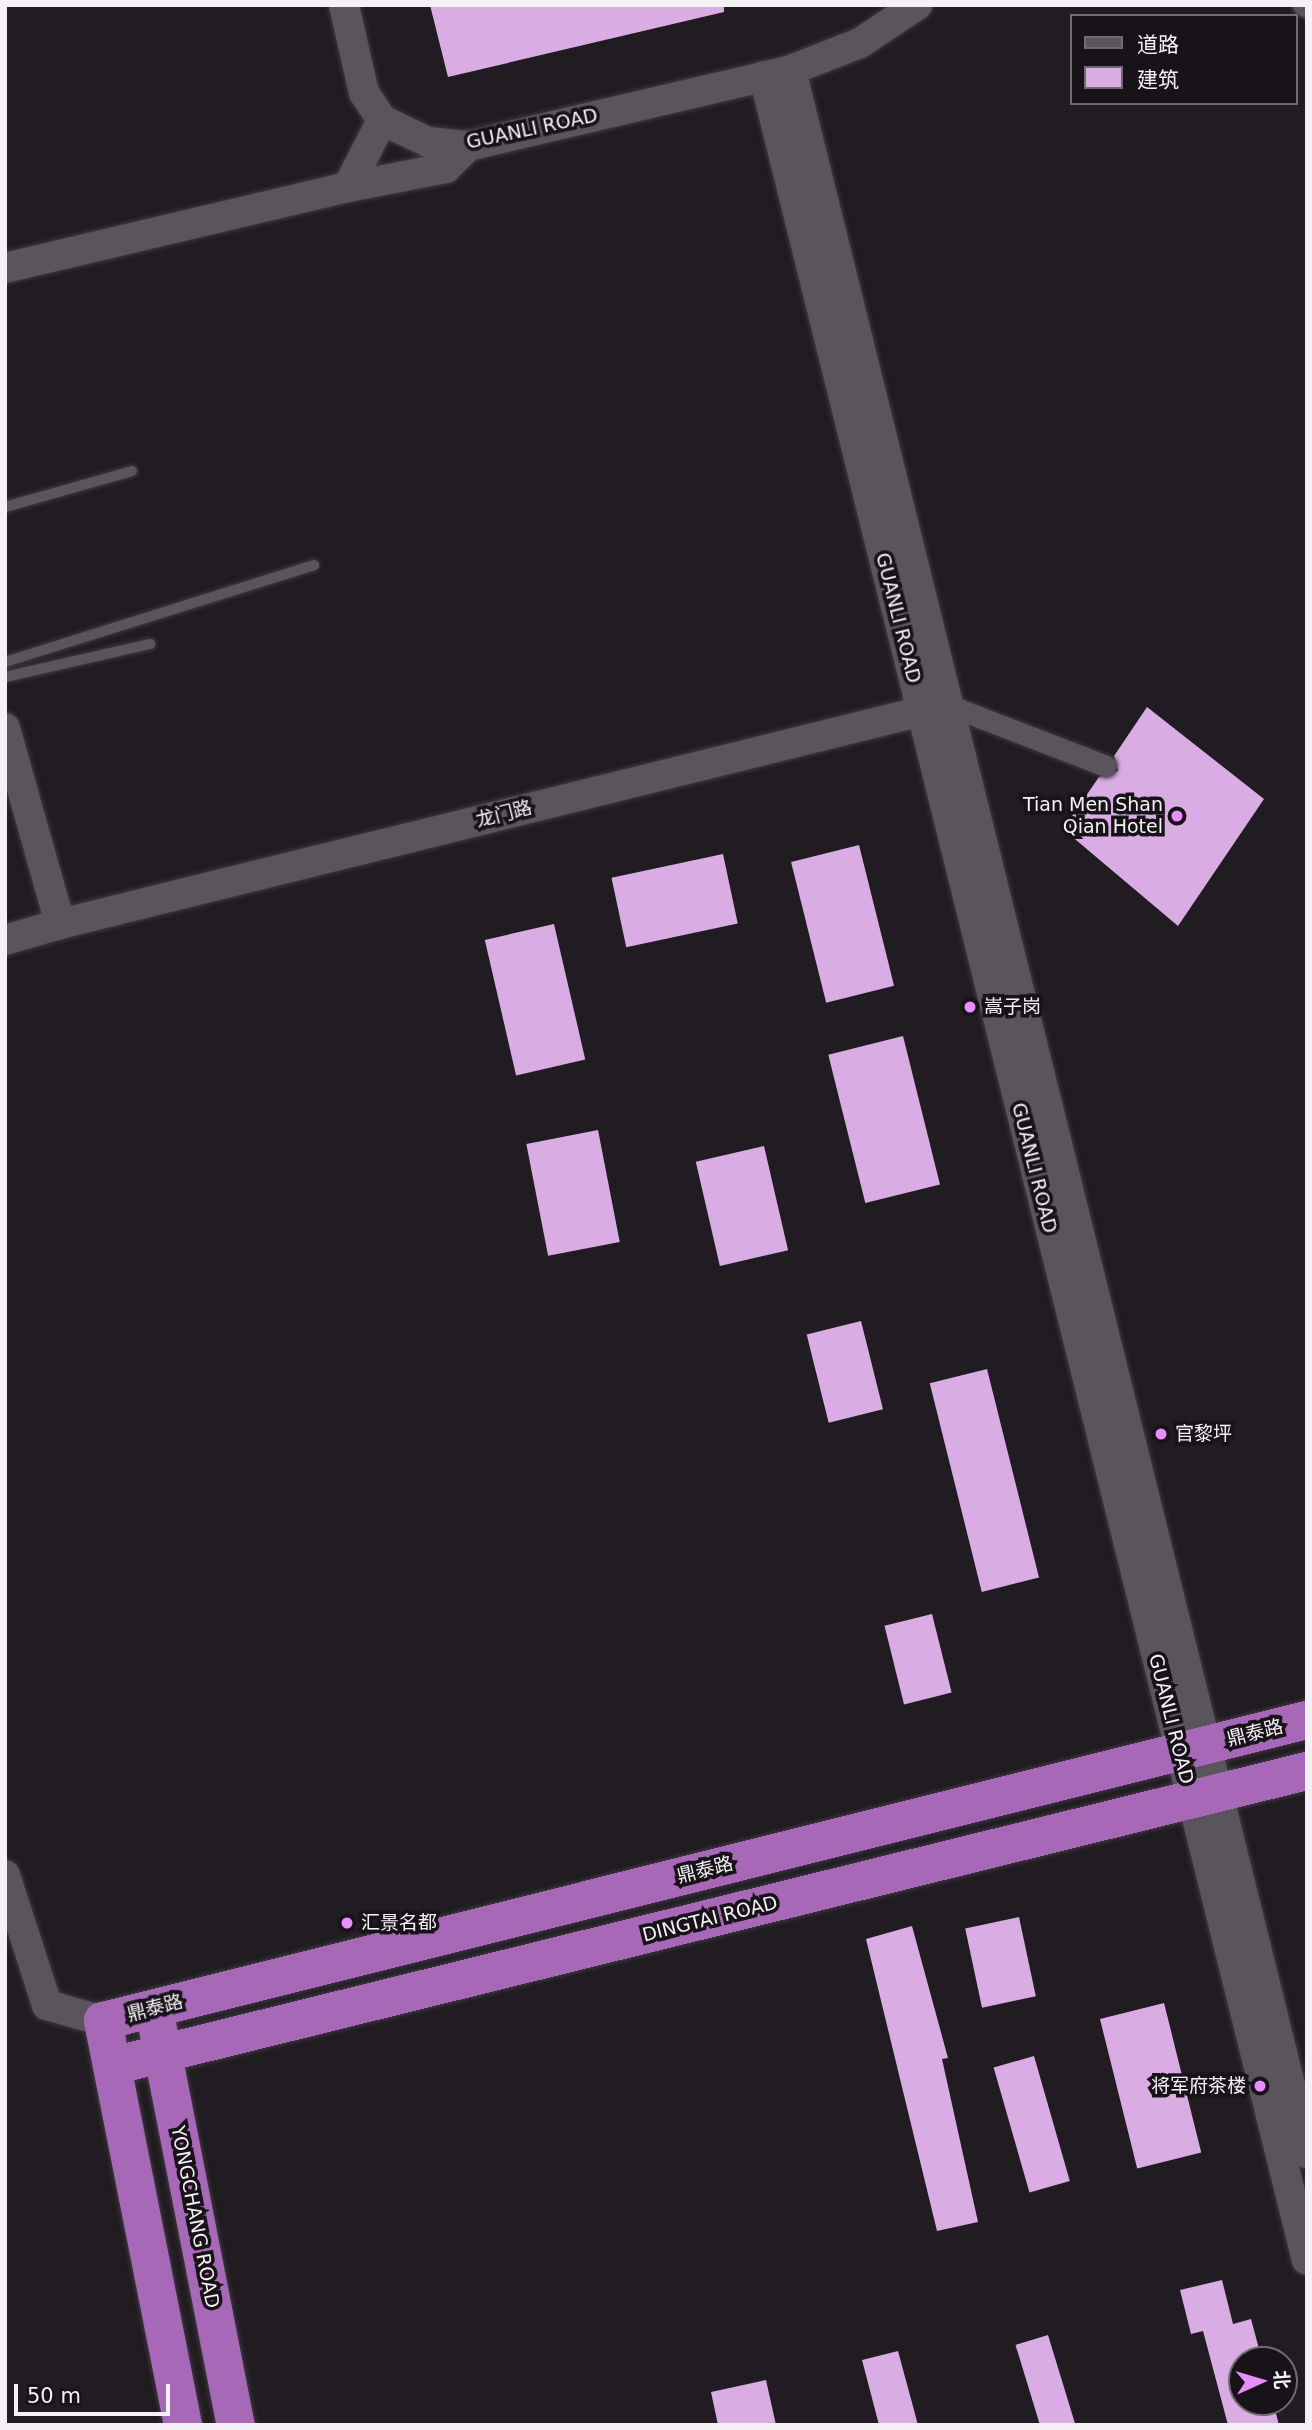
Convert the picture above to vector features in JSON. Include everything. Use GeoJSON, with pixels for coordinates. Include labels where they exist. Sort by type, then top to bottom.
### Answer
{"type":"FeatureCollection","features":[{"type":"Feature","properties":{"kind":"highway","name":"鼎泰路"},"geometry":{"type":"LineString","coordinates":[[103,2021],[1307,1720]]}},
{"type":"Feature","properties":{"kind":"highway","name":"DINGTAI ROAD"},"geometry":{"type":"LineString","coordinates":[[113,2066],[1307,1770]]}},
{"type":"Feature","properties":{"kind":"highway","name":"YONGCHANG ROAD"},"geometry":{"type":"LineString","coordinates":[[153,2008],[236,2425]]}},
{"type":"Feature","properties":{"kind":"highway"},"geometry":{"type":"LineString","coordinates":[[103,2021],[183,2425]]}},
{"type":"Feature","properties":{"kind":"main road"},"geometry":{"type":"LineString","coordinates":[[344,5],[364,93],[382,120],[348,187]]}},
{"type":"Feature","properties":{"kind":"main road","name":"GUANLI ROAD"},"geometry":{"type":"LineString","coordinates":[[382,120],[428,142],[468,146],[777,73],[860,43],[917,5]]}},
{"type":"Feature","properties":{"kind":"main road","name":"GUANLI ROAD"},"geometry":{"type":"LineString","coordinates":[[777,73],[1204,1797],[1307,2260]]}},
{"type":"Feature","properties":{"kind":"main road"},"geometry":{"type":"LineString","coordinates":[[5,268],[348,187],[446,168],[468,146]]}},
{"type":"Feature","properties":{"kind":"main road","name":"龙门路"},"geometry":{"type":"LineString","coordinates":[[5,940],[60,924],[934,708]]}},
{"type":"Feature","properties":{"kind":"main road"},"geometry":{"type":"LineString","coordinates":[[5,728],[60,924]]}},
{"type":"Feature","properties":{"kind":"main road","name":"GUANLI ROAD"},"geometry":{"type":"LineString","coordinates":[[1204,1797],[1307,2153]]}},
{"type":"Feature","properties":{"kind":"main road"},"geometry":{"type":"LineString","coordinates":[[5,1875],[47,2005],[103,2021]]}},
{"type":"Feature","properties":{"kind":"street"},"geometry":{"type":"LineString","coordinates":[[934,708],[1106,766]]}},
{"type":"Feature","properties":{"kind":"lane"},"geometry":{"type":"LineString","coordinates":[[5,507],[132,471]]}},
{"type":"Feature","properties":{"kind":"lane"},"geometry":{"type":"LineString","coordinates":[[5,662],[314,565]]}},
{"type":"Feature","properties":{"kind":"lane"},"geometry":{"type":"LineString","coordinates":[[5,677],[150,644]]}},
{"type":"Feature","properties":{"kind":"building"},"geometry":{"type":"Polygon","coordinates":[[[430,5],[724,5],[724,12],[448,77],[430,5]]]}},
{"type":"Feature","properties":{"kind":"building"},"geometry":{"type":"Polygon","coordinates":[[[1147,707],[1264,799],[1178,926],[1063,829],[1099,777],[1118,771],[1114,756],[1147,707]]]}},
{"type":"Feature","properties":{"kind":"building"},"geometry":{"type":"Polygon","coordinates":[[[859,845],[894,986],[826,1003],[791,862],[859,845]]]}},
{"type":"Feature","properties":{"kind":"building"},"geometry":{"type":"Polygon","coordinates":[[[723,854],[738,923],[626,947],[611,878],[723,854]]]}},
{"type":"Feature","properties":{"kind":"building"},"geometry":{"type":"Polygon","coordinates":[[[554,924],[585,1059],[516,1075],[485,940],[554,924]]]}},
{"type":"Feature","properties":{"kind":"building"},"geometry":{"type":"Polygon","coordinates":[[[903,1036],[940,1184],[865,1203],[828,1055],[903,1036]]]}},
{"type":"Feature","properties":{"kind":"building"},"geometry":{"type":"Polygon","coordinates":[[[598,1130],[620,1242],[548,1256],[526,1144],[598,1130]]]}},
{"type":"Feature","properties":{"kind":"building"},"geometry":{"type":"Polygon","coordinates":[[[764,1146],[788,1250],[720,1266],[696,1162],[764,1146]]]}},
{"type":"Feature","properties":{"kind":"building"},"geometry":{"type":"Polygon","coordinates":[[[861,1321],[883,1409],[829,1423],[807,1335],[861,1321]]]}},
{"type":"Feature","properties":{"kind":"building"},"geometry":{"type":"Polygon","coordinates":[[[987,1369],[1039,1578],[982,1592],[930,1383],[987,1369]]]}},
{"type":"Feature","properties":{"kind":"building"},"geometry":{"type":"Polygon","coordinates":[[[932,1614],[952,1693],[904,1704],[884,1626],[932,1614]]]}},
{"type":"Feature","properties":{"kind":"building"},"geometry":{"type":"Polygon","coordinates":[[[1019,1917],[1036,1996],[982,2008],[965,1928],[1019,1917]]]}},
{"type":"Feature","properties":{"kind":"building"},"geometry":{"type":"Polygon","coordinates":[[[912,1926],[948,2058],[942,2059],[978,2222],[937,2231],[866,1939],[912,1926]]]}},
{"type":"Feature","properties":{"kind":"building"},"geometry":{"type":"Polygon","coordinates":[[[1164,2003],[1201,2152],[1137,2168],[1100,2019],[1164,2003]]]}},
{"type":"Feature","properties":{"kind":"building"},"geometry":{"type":"Polygon","coordinates":[[[1034,2056],[1070,2181],[1029,2193],[994,2068],[1034,2056]]]}},
{"type":"Feature","properties":{"kind":"building"},"geometry":{"type":"Polygon","coordinates":[[[1222,2280],[1233,2324],[1251,2319],[1258,2346],[1228,2346],[1228,2416],[1277,2416],[1279,2425],[1228,2425],[1203,2331],[1191,2334],[1180,2290],[1222,2280]]]}},
{"type":"Feature","properties":{"kind":"building"},"geometry":{"type":"Polygon","coordinates":[[[1048,2335],[1075,2425],[1040,2425],[1015,2345],[1048,2335]]]}},
{"type":"Feature","properties":{"kind":"building"},"geometry":{"type":"Polygon","coordinates":[[[898,2351],[918,2425],[879,2425],[862,2360],[898,2351]]]}},
{"type":"Feature","properties":{"kind":"building"},"geometry":{"type":"Polygon","coordinates":[[[766,2380],[776,2425],[718,2425],[711,2392],[766,2380]]]}},
{"type":"Feature","properties":{"kind":"place","name":"Tian Men Shan Qian Hotel"},"geometry":{"type":"Point","coordinates":[1177,816]}},
{"type":"Feature","properties":{"kind":"place","name":"嵩子岗"},"geometry":{"type":"Point","coordinates":[970,1007]}},
{"type":"Feature","properties":{"kind":"place","name":"官黎坪"},"geometry":{"type":"Point","coordinates":[1161,1434]}},
{"type":"Feature","properties":{"kind":"place","name":"汇景名都"},"geometry":{"type":"Point","coordinates":[347,1923]}},
{"type":"Feature","properties":{"kind":"place","name":"将军府茶楼"},"geometry":{"type":"Point","coordinates":[1260,2086]}}]}
